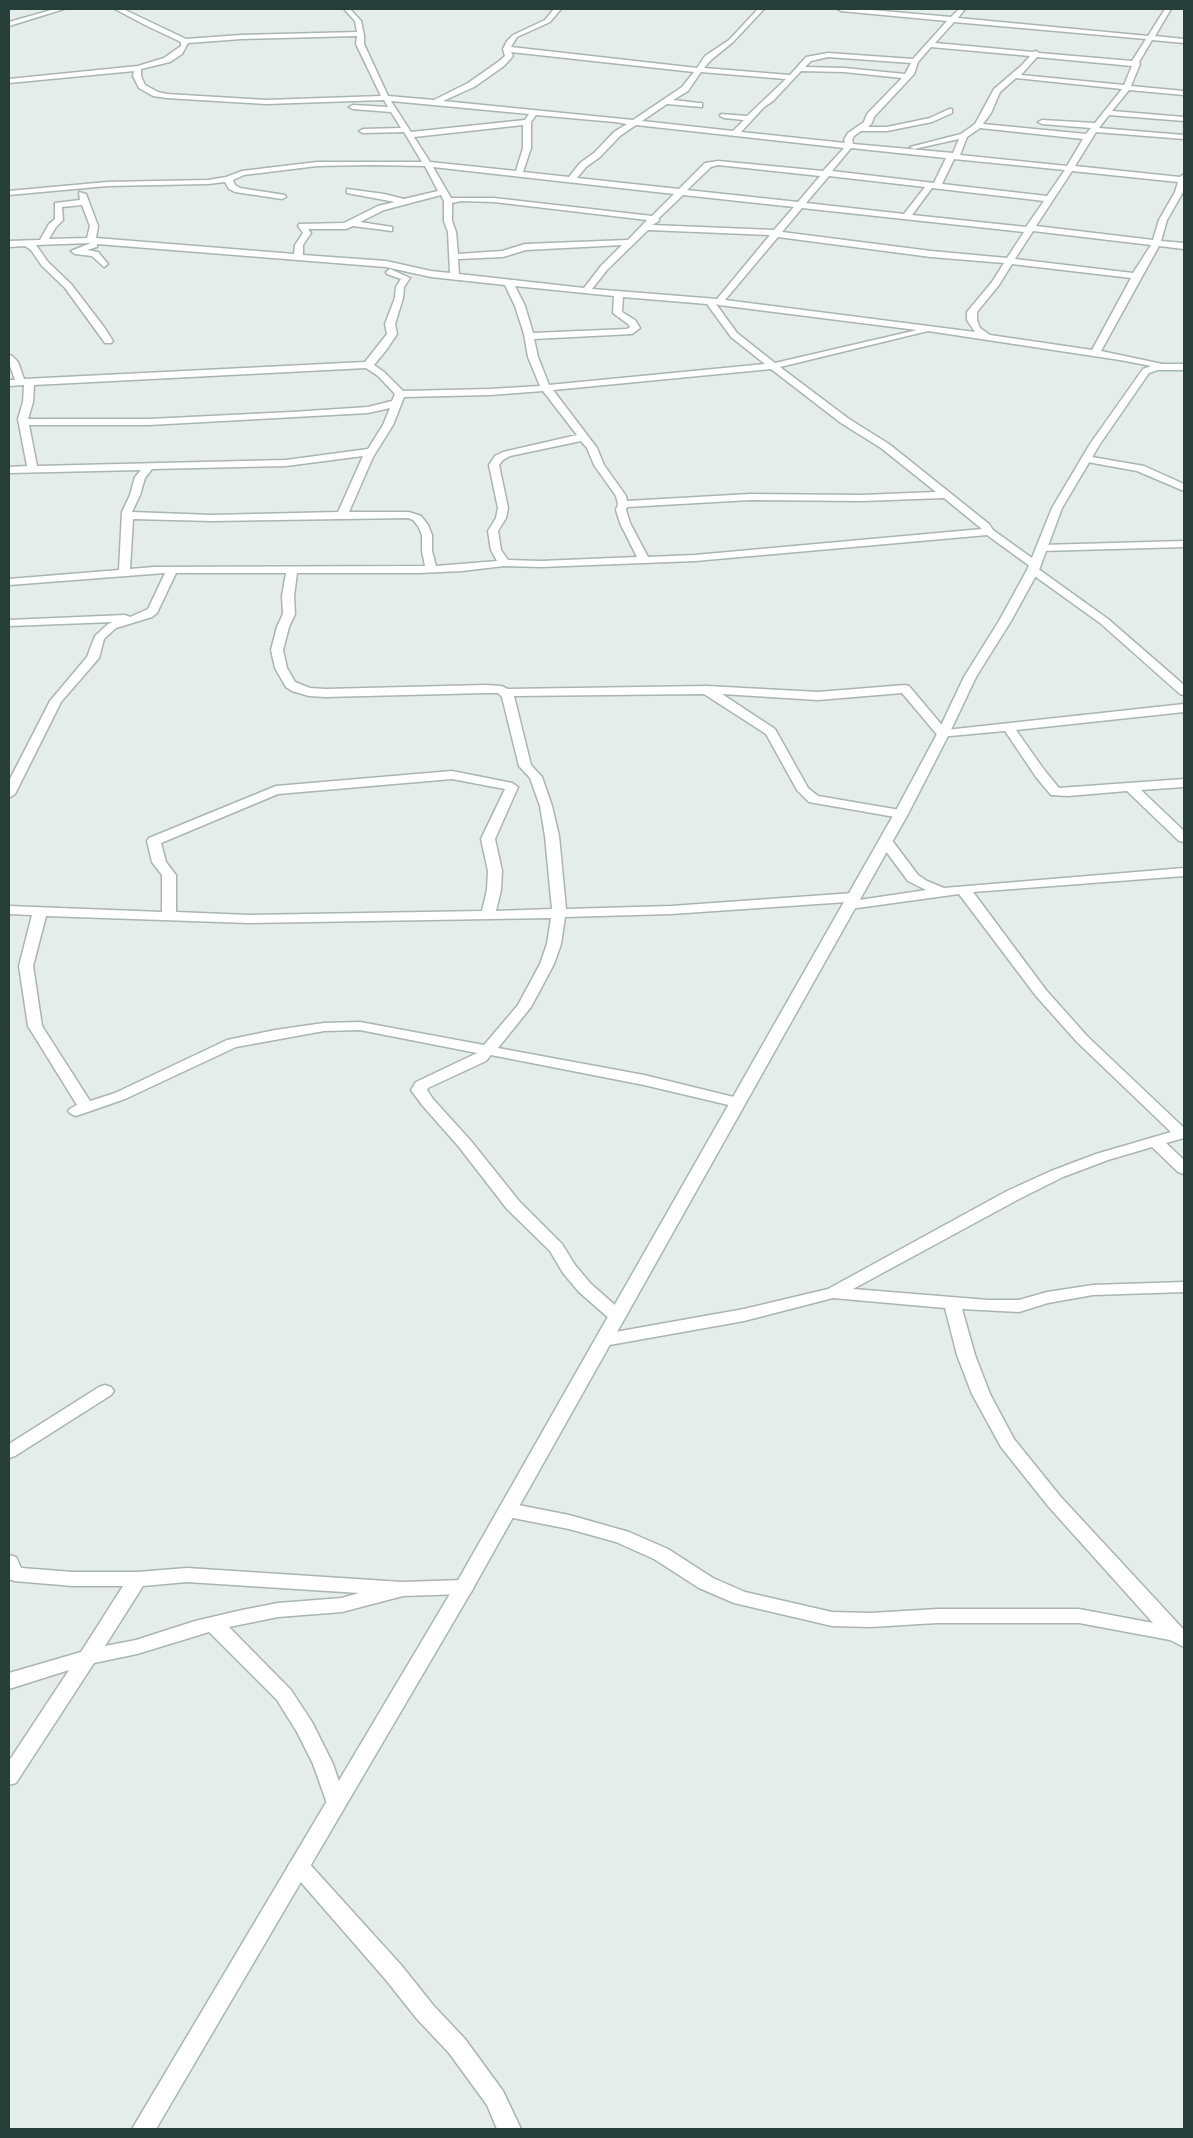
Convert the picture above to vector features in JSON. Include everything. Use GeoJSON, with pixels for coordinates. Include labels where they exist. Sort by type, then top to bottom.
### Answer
{"type":"FeatureCollection","features":[{"type":"Feature","properties":{"kind":"street"},"geometry":{"type":"LineString","coordinates":[[9,24],[61,9]]}},
{"type":"Feature","properties":{"kind":"street"},"geometry":{"type":"LineString","coordinates":[[118,9],[185,41],[241,37],[360,34]]}},
{"type":"Feature","properties":{"kind":"street"},"geometry":{"type":"LineString","coordinates":[[347,9],[357,18],[360,44],[364,58],[448,201],[448,221],[452,232],[454,275]]}},
{"type":"Feature","properties":{"kind":"street"},"geometry":{"type":"LineString","coordinates":[[436,102],[471,85],[501,64],[509,56],[507,49],[510,41],[515,36],[548,21],[558,9]]}},
{"type":"Feature","properties":{"kind":"street"},"geometry":{"type":"LineString","coordinates":[[572,179],[583,165],[597,156],[617,134],[685,89],[708,58],[741,32],[752,17],[762,9]]}},
{"type":"Feature","properties":{"kind":"street"},"geometry":{"type":"LineString","coordinates":[[841,9],[1184,41]]}},
{"type":"Feature","properties":{"kind":"street"},"geometry":{"type":"LineString","coordinates":[[850,145],[848,140],[851,135],[868,123],[870,116],[911,72],[915,61],[932,45],[962,9]]}},
{"type":"Feature","properties":{"kind":"street"},"geometry":{"type":"LineString","coordinates":[[987,337],[976,329],[972,320],[972,312],[996,283],[1029,229],[1094,131],[1126,87],[1136,64],[1135,62],[1168,9]]}},
{"type":"Feature","properties":{"kind":"street"},"geometry":{"type":"LineString","coordinates":[[9,81],[138,68],[167,60],[179,52],[185,41]]}},
{"type":"Feature","properties":{"kind":"street"},"geometry":{"type":"LineString","coordinates":[[932,45],[1036,53],[1136,64]]}},
{"type":"Feature","properties":{"kind":"street"},"geometry":{"type":"LineString","coordinates":[[507,49],[699,70],[792,77]]}},
{"type":"Feature","properties":{"kind":"street"},"geometry":{"type":"LineString","coordinates":[[904,150],[964,136],[978,126],[987,113],[997,91],[1025,67],[1036,53]]}},
{"type":"Feature","properties":{"kind":"street"},"geometry":{"type":"LineString","coordinates":[[736,133],[748,118],[810,59],[822,56],[862,56],[915,61]]}},
{"type":"Feature","properties":{"kind":"street"},"geometry":{"type":"LineString","coordinates":[[138,68],[137,76],[142,86],[156,94],[167,96],[266,102],[386,98],[436,102],[1184,179],[1163,220],[1160,236],[1136,276],[1096,353]]}},
{"type":"Feature","properties":{"kind":"street"},"geometry":{"type":"LineString","coordinates":[[799,69],[844,70],[906,76]]}},
{"type":"Feature","properties":{"kind":"street"},"geometry":{"type":"LineString","coordinates":[[1013,76],[1184,92]]}},
{"type":"Feature","properties":{"kind":"street"},"geometry":{"type":"LineString","coordinates":[[665,102],[699,105]]}},
{"type":"Feature","properties":{"kind":"street"},"geometry":{"type":"LineString","coordinates":[[338,105],[394,110]]}},
{"type":"Feature","properties":{"kind":"street"},"geometry":{"type":"LineString","coordinates":[[861,129],[888,129],[932,120],[949,111]]}},
{"type":"Feature","properties":{"kind":"street"},"geometry":{"type":"LineString","coordinates":[[519,173],[527,148],[527,122],[534,113]]}},
{"type":"Feature","properties":{"kind":"street"},"geometry":{"type":"LineString","coordinates":[[1106,113],[1184,119]]}},
{"type":"Feature","properties":{"kind":"street"},"geometry":{"type":"LineString","coordinates":[[724,116],[748,118]]}},
{"type":"Feature","properties":{"kind":"street"},"geometry":{"type":"LineString","coordinates":[[363,132],[407,132],[527,122]]}},
{"type":"Feature","properties":{"kind":"street"},"geometry":{"type":"LineString","coordinates":[[1033,122],[1094,131]]}},
{"type":"Feature","properties":{"kind":"street"},"geometry":{"type":"LineString","coordinates":[[978,126],[1184,137]]}},
{"type":"Feature","properties":{"kind":"street"},"geometry":{"type":"LineString","coordinates":[[907,216],[934,185],[964,136]]}},
{"type":"Feature","properties":{"kind":"street"},"geometry":{"type":"LineString","coordinates":[[714,302],[776,233],[850,145]]}},
{"type":"Feature","properties":{"kind":"street"},"geometry":{"type":"LineString","coordinates":[[9,193],[107,184],[208,182],[228,179],[242,173],[317,164],[371,162],[426,164],[1184,246]]}},
{"type":"Feature","properties":{"kind":"street"},"geometry":{"type":"LineString","coordinates":[[586,291],[604,268],[656,219],[708,165],[713,164],[826,173],[1050,199]]}},
{"type":"Feature","properties":{"kind":"street"},"geometry":{"type":"LineString","coordinates":[[228,179],[232,187],[238,190],[282,197]]}},
{"type":"Feature","properties":{"kind":"street"},"geometry":{"type":"LineString","coordinates":[[80,191],[94,226],[91,240]]}},
{"type":"Feature","properties":{"kind":"street"},"geometry":{"type":"LineString","coordinates":[[350,191],[384,196],[404,202]]}},
{"type":"Feature","properties":{"kind":"street"},"geometry":{"type":"LineString","coordinates":[[298,257],[299,245],[307,233],[302,226],[346,226],[381,208],[443,192]]}},
{"type":"Feature","properties":{"kind":"street"},"geometry":{"type":"LineString","coordinates":[[448,201],[494,200],[656,219]]}},
{"type":"Feature","properties":{"kind":"street"},"geometry":{"type":"LineString","coordinates":[[44,241],[52,226],[59,220],[58,205],[85,202]]}},
{"type":"Feature","properties":{"kind":"street"},"geometry":{"type":"LineString","coordinates":[[350,223],[389,229]]}},
{"type":"Feature","properties":{"kind":"street"},"geometry":{"type":"LineString","coordinates":[[647,227],[776,233],[1136,276]]}},
{"type":"Feature","properties":{"kind":"street"},"geometry":{"type":"LineString","coordinates":[[9,244],[91,240],[386,264],[431,274],[454,275],[586,291],[714,302],[935,329],[1096,353],[1164,367],[1184,367]]}},
{"type":"Feature","properties":{"kind":"street"},"geometry":{"type":"LineString","coordinates":[[104,264],[95,254],[75,250],[106,241]]}},
{"type":"Feature","properties":{"kind":"street"},"geometry":{"type":"LineString","coordinates":[[453,257],[503,254],[525,247],[631,242]]}},
{"type":"Feature","properties":{"kind":"street"},"geometry":{"type":"LineString","coordinates":[[27,243],[34,248],[45,264],[68,286],[108,341]]}},
{"type":"Feature","properties":{"kind":"street"},"geometry":{"type":"LineString","coordinates":[[368,365],[384,347],[392,334],[390,324],[399,298],[400,287],[406,278],[389,273],[395,271],[386,264]]}},
{"type":"Feature","properties":{"kind":"street"},"geometry":{"type":"LineString","coordinates":[[508,281],[520,306],[530,336],[533,357],[546,388],[592,448],[598,465],[621,496],[624,504],[621,510],[625,523],[644,559]]}},
{"type":"Feature","properties":{"kind":"street"},"geometry":{"type":"LineString","coordinates":[[530,336],[629,332],[635,328],[632,322],[618,313],[616,308],[620,294]]}},
{"type":"Feature","properties":{"kind":"street"},"geometry":{"type":"LineString","coordinates":[[714,302],[723,322],[734,335],[845,421],[885,446],[1034,568],[1104,621],[1184,691]]}},
{"type":"Feature","properties":{"kind":"street"},"geometry":{"type":"LineString","coordinates":[[24,422],[149,422],[368,410],[399,399],[546,388],[773,366],[972,320]]}},
{"type":"Feature","properties":{"kind":"street"},"geometry":{"type":"LineString","coordinates":[[9,358],[25,382],[24,422],[32,468]]}},
{"type":"Feature","properties":{"kind":"street"},"geometry":{"type":"LineString","coordinates":[[9,383],[368,365],[381,374],[399,399]]}},
{"type":"Feature","properties":{"kind":"street"},"geometry":{"type":"LineString","coordinates":[[144,2129],[464,1587],[737,1102],[886,842],[943,734],[970,677],[1005,621],[1034,568],[1057,508],[1086,458],[1146,371],[1164,367]]}},
{"type":"Feature","properties":{"kind":"street"},"geometry":{"type":"LineString","coordinates":[[342,515],[371,452],[388,425],[399,399]]}},
{"type":"Feature","properties":{"kind":"street"},"geometry":{"type":"LineString","coordinates":[[504,563],[496,550],[493,531],[501,518],[503,508],[494,465],[499,458],[507,454],[584,437]]}},
{"type":"Feature","properties":{"kind":"street"},"geometry":{"type":"LineString","coordinates":[[9,470],[286,463],[371,452]]}},
{"type":"Feature","properties":{"kind":"street"},"geometry":{"type":"LineString","coordinates":[[1086,458],[1140,468],[1184,488]]}},
{"type":"Feature","properties":{"kind":"street"},"geometry":{"type":"LineString","coordinates":[[124,573],[127,512],[135,495],[140,477],[150,466]]}},
{"type":"Feature","properties":{"kind":"street"},"geometry":{"type":"LineString","coordinates":[[624,504],[750,497],[862,498],[946,495]]}},
{"type":"Feature","properties":{"kind":"street"},"geometry":{"type":"LineString","coordinates":[[128,516],[212,518],[394,515],[417,518],[424,525],[427,535],[427,551],[431,570]]}},
{"type":"Feature","properties":{"kind":"street"},"geometry":{"type":"LineString","coordinates":[[9,582],[172,570],[431,570],[504,563],[541,564],[695,558],[989,532]]}},
{"type":"Feature","properties":{"kind":"street"},"geometry":{"type":"LineString","coordinates":[[1042,548],[1183,547]]}},
{"type":"Feature","properties":{"kind":"street"},"geometry":{"type":"LineString","coordinates":[[9,794],[56,701],[93,658],[99,638],[112,626],[148,615],[153,611],[172,570]]}},
{"type":"Feature","properties":{"kind":"street"},"geometry":{"type":"LineString","coordinates":[[292,570],[288,596],[289,614],[283,627],[277,650],[281,668],[290,684],[308,692],[453,689],[501,690],[506,693],[707,690],[818,696],[905,689],[943,734]]}},
{"type":"Feature","properties":{"kind":"street"},"geometry":{"type":"LineString","coordinates":[[9,622],[137,618]]}},
{"type":"Feature","properties":{"kind":"street"},"geometry":{"type":"LineString","coordinates":[[707,690],[771,732],[803,790],[814,799],[901,814]]}},
{"type":"Feature","properties":{"kind":"street"},"geometry":{"type":"LineString","coordinates":[[506,693],[525,766],[536,777],[546,806],[552,836],[559,912],[554,944],[547,964],[524,1007],[488,1049],[476,1061],[422,1085],[419,1090],[513,1205],[556,1248],[569,1269],[585,1288],[618,1316]]}},
{"type":"Feature","properties":{"kind":"street"},"geometry":{"type":"LineString","coordinates":[[943,734],[1184,708]]}},
{"type":"Feature","properties":{"kind":"street"},"geometry":{"type":"LineString","coordinates":[[1008,727],[1040,774],[1056,792],[1184,783]]}},
{"type":"Feature","properties":{"kind":"street"},"geometry":{"type":"LineString","coordinates":[[169,917],[169,875],[159,862],[154,841],[276,790],[452,775],[512,787],[488,839],[495,871],[494,890],[488,915]]}},
{"type":"Feature","properties":{"kind":"street"},"geometry":{"type":"LineString","coordinates":[[1130,787],[1184,838]]}},
{"type":"Feature","properties":{"kind":"street"},"geometry":{"type":"LineString","coordinates":[[886,842],[913,878],[922,884],[945,892]]}},
{"type":"Feature","properties":{"kind":"street"},"geometry":{"type":"LineString","coordinates":[[9,910],[249,919],[671,910],[852,901],[963,889],[1184,872]]}},
{"type":"Feature","properties":{"kind":"street"},"geometry":{"type":"LineString","coordinates":[[963,889],[1041,993],[1076,1032],[1183,1133]]}},
{"type":"Feature","properties":{"kind":"street"},"geometry":{"type":"LineString","coordinates":[[40,912],[26,966],[36,1026],[81,1109],[120,1096],[232,1044],[275,1034],[324,1027],[360,1026],[644,1080],[737,1102]]}},
{"type":"Feature","properties":{"kind":"street"},"geometry":{"type":"LineString","coordinates":[[833,1293],[1014,1195],[1057,1174],[1155,1140],[1183,1133]]}},
{"type":"Feature","properties":{"kind":"street"},"geometry":{"type":"LineString","coordinates":[[1155,1140],[1184,1169]]}},
{"type":"Feature","properties":{"kind":"street"},"geometry":{"type":"LineString","coordinates":[[604,1340],[744,1316],[833,1293],[988,1306],[1019,1306],[1047,1298],[1093,1290],[1184,1287]]}},
{"type":"Feature","properties":{"kind":"street"},"geometry":{"type":"LineString","coordinates":[[952,1302],[966,1355],[981,1394],[1008,1443],[1054,1501],[1179,1637]]}},
{"type":"Feature","properties":{"kind":"street"},"geometry":{"type":"LineString","coordinates":[[9,1452],[105,1391]]}},
{"type":"Feature","properties":{"kind":"street"},"geometry":{"type":"LineString","coordinates":[[508,1510],[569,1522],[622,1537],[661,1554],[706,1582],[741,1598],[832,1619],[871,1620],[937,1616],[1079,1616],[1179,1637]]}},
{"type":"Feature","properties":{"kind":"street"},"geometry":{"type":"LineString","coordinates":[[9,1562],[14,1574],[73,1579],[137,1579],[187,1576],[402,1589],[464,1587]]}},
{"type":"Feature","properties":{"kind":"street"},"geometry":{"type":"LineString","coordinates":[[9,1777],[88,1658],[137,1579]]}},
{"type":"Feature","properties":{"kind":"street"},"geometry":{"type":"LineString","coordinates":[[9,1681],[88,1658],[137,1647],[213,1624],[278,1610],[342,1605],[376,1598],[402,1589]]}},
{"type":"Feature","properties":{"kind":"street"},"geometry":{"type":"LineString","coordinates":[[213,1624],[284,1695],[305,1728],[319,1757],[336,1803]]}},
{"type":"Feature","properties":{"kind":"street"},"geometry":{"type":"LineString","coordinates":[[299,1866],[394,1973],[425,2012],[457,2046],[495,2098],[509,2129]]}}]}
